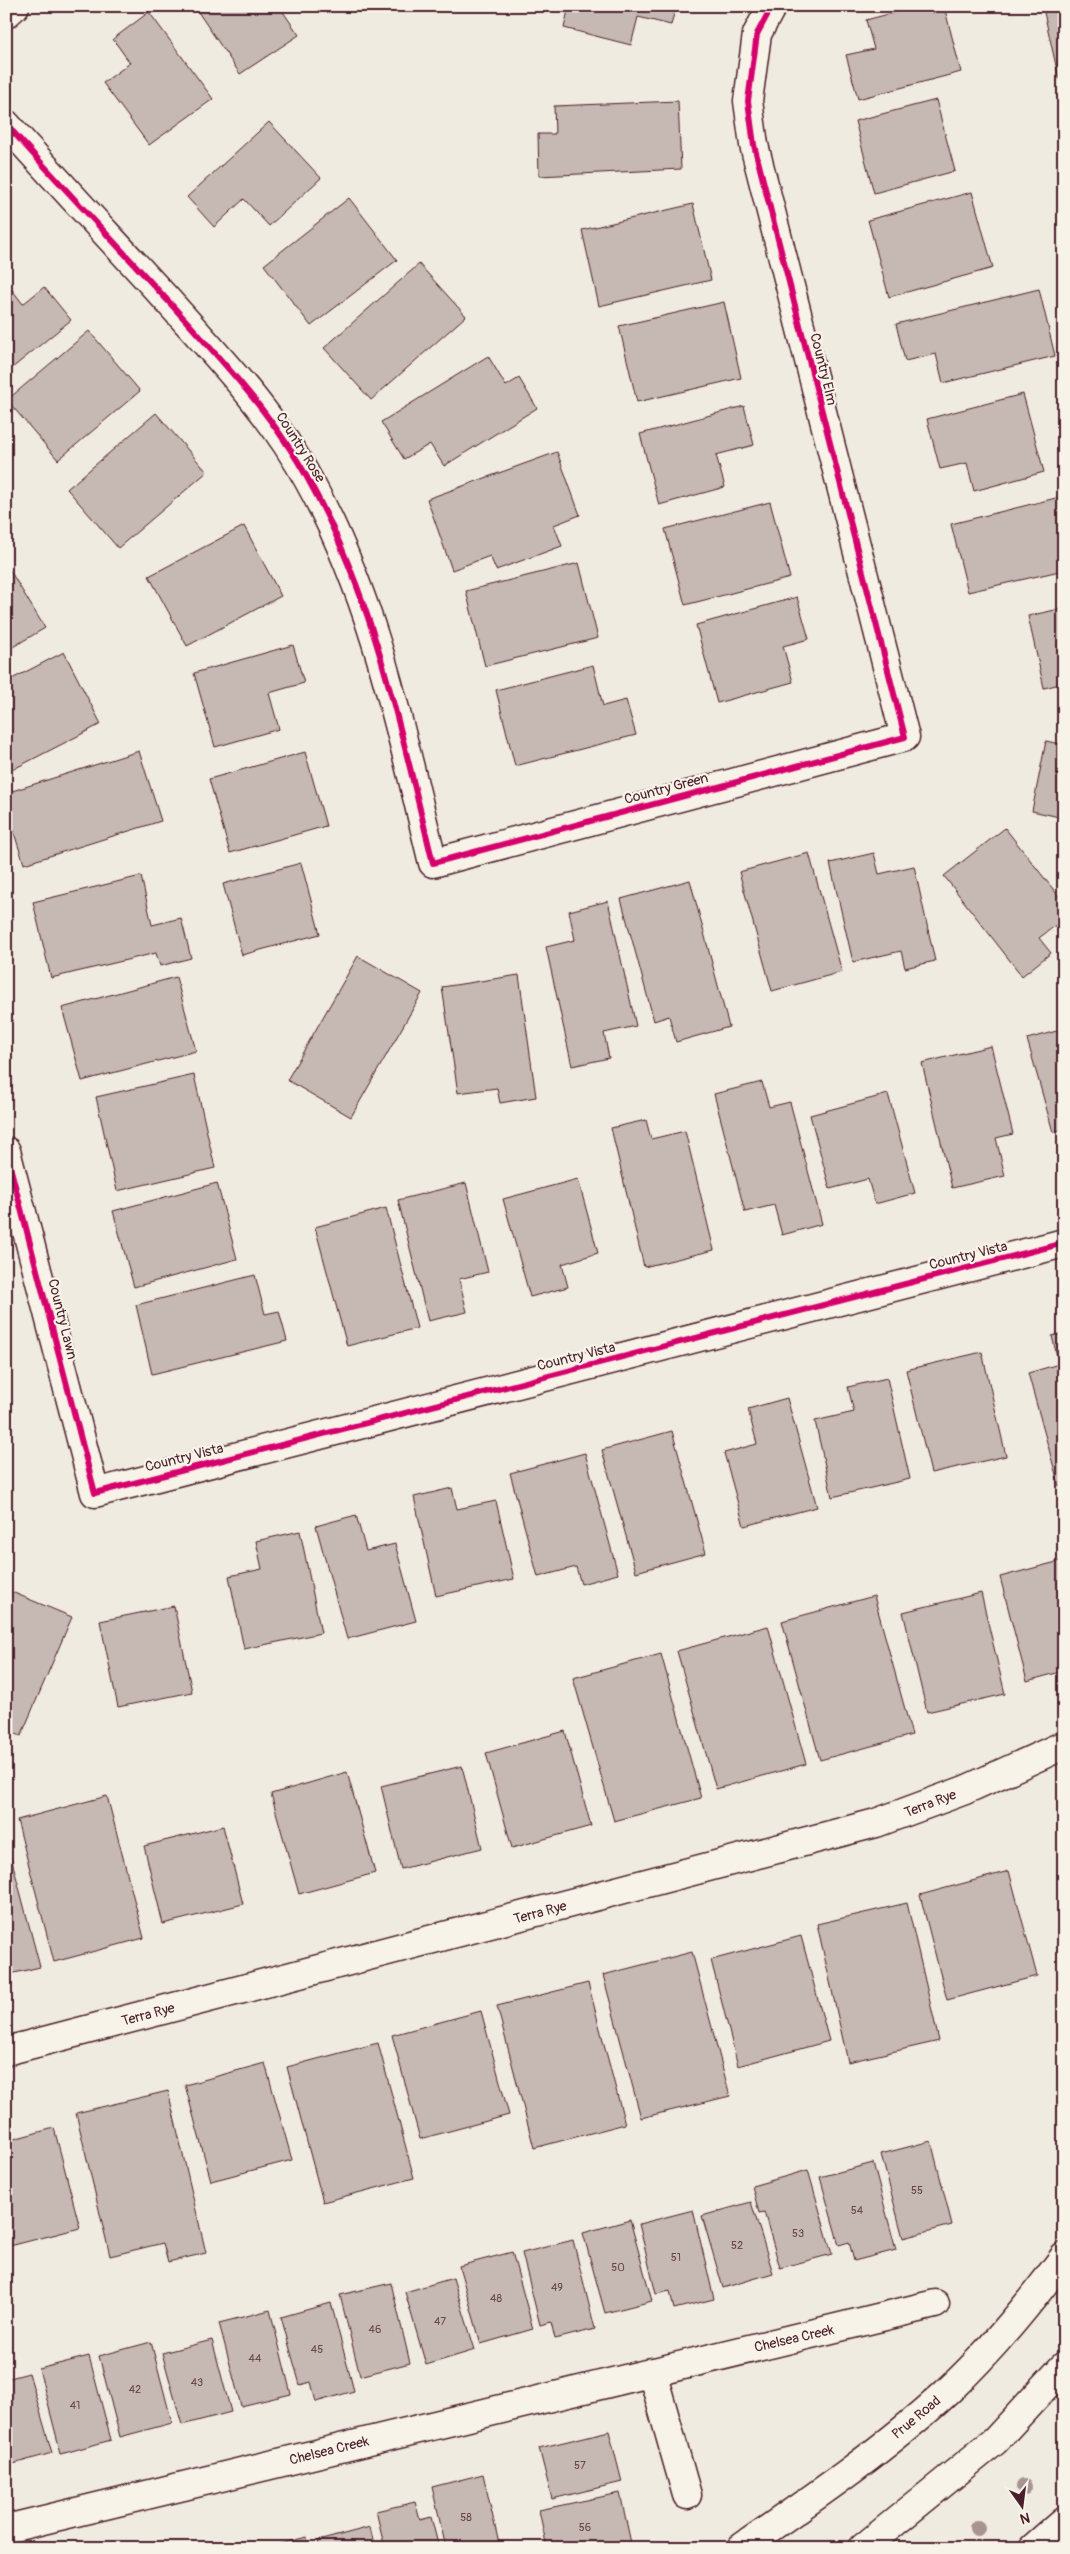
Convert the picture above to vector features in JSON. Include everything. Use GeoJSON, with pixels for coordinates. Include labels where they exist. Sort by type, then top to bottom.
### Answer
{"type":"FeatureCollection","features":[{"type":"Feature","properties":{"kind":"street"},"geometry":{"type":"LineString","coordinates":[[6,14],[15,6]]}},
{"type":"Feature","properties":{"kind":"street","name":"Country Elm"},"geometry":{"type":"LineString","coordinates":[[772,6],[757,34],[748,101],[754,145],[905,737]]}},
{"type":"Feature","properties":{"kind":"street","name":"Country Rose"},"geometry":{"type":"LineString","coordinates":[[6,124],[226,365],[270,420],[309,480],[341,543],[386,670],[433,863]]}},
{"type":"Feature","properties":{"kind":"street","name":"Country Green"},"geometry":{"type":"LineString","coordinates":[[433,863],[905,737]]}},
{"type":"Feature","properties":{"kind":"street","name":"Country Lawn"},"geometry":{"type":"LineString","coordinates":[[6,1151],[95,1493]]}},
{"type":"Feature","properties":{"kind":"street","name":"Country Vista"},"geometry":{"type":"LineString","coordinates":[[95,1493],[1064,1243]]}},
{"type":"Feature","properties":{"kind":"street","name":"Terra Rye"},"geometry":{"type":"LineString","coordinates":[[6,2051],[876,1823],[965,1790],[1064,1745]]}},
{"type":"Feature","properties":{"kind":"street","name":"Prue Road"},"geometry":{"type":"LineString","coordinates":[[741,2548],[840,2480],[947,2391],[1031,2301],[1064,2257]]}},
{"type":"Feature","properties":{"kind":"street","name":"Chelsea Creek"},"geometry":{"type":"LineString","coordinates":[[6,2529],[935,2304]]}},
{"type":"Feature","properties":{"kind":"street"},"geometry":{"type":"LineString","coordinates":[[863,2548],[995,2441],[1064,2366]]}},
{"type":"Feature","properties":{"kind":"street"},"geometry":{"type":"LineString","coordinates":[[652,2372],[687,2495]]}},
{"type":"Feature","properties":{"kind":"street"},"geometry":{"type":"LineString","coordinates":[[1034,2548],[1064,2521]]}},
{"type":"Feature","properties":{"kind":"building"},"geometry":{"type":"Polygon","coordinates":[[[194,6],[279,6],[299,35],[240,74],[194,6]]]}},
{"type":"Feature","properties":{"kind":"building"},"geometry":{"type":"Polygon","coordinates":[[[569,6],[676,6],[671,25],[638,17],[631,45],[564,28],[569,6]]]}},
{"type":"Feature","properties":{"kind":"building"},"geometry":{"type":"Polygon","coordinates":[[[919,6],[944,6],[961,72],[858,99],[846,55],[874,49],[866,20],[919,6]]]}},
{"type":"Feature","properties":{"kind":"building"},"geometry":{"type":"Polygon","coordinates":[[[1064,6],[1064,78],[1059,79],[1043,8],[1064,6]]]}},
{"type":"Feature","properties":{"kind":"building"},"geometry":{"type":"Polygon","coordinates":[[[149,12],[213,99],[149,145],[103,83],[130,63],[113,39],[149,12]]]}},
{"type":"Feature","properties":{"kind":"building"},"geometry":{"type":"Polygon","coordinates":[[[936,100],[955,171],[874,193],[855,121],[936,100]]]}},
{"type":"Feature","properties":{"kind":"building"},"geometry":{"type":"Polygon","coordinates":[[[678,101],[681,169],[539,176],[538,134],[555,134],[554,106],[678,101]]]}},
{"type":"Feature","properties":{"kind":"building"},"geometry":{"type":"Polygon","coordinates":[[[269,122],[321,178],[269,226],[244,199],[214,227],[187,197],[269,122]]]}},
{"type":"Feature","properties":{"kind":"building"},"geometry":{"type":"Polygon","coordinates":[[[972,192],[993,268],[889,297],[868,220],[972,192]]]}},
{"type":"Feature","properties":{"kind":"building"},"geometry":{"type":"Polygon","coordinates":[[[349,198],[397,260],[311,326],[264,265],[349,198]]]}},
{"type":"Feature","properties":{"kind":"building"},"geometry":{"type":"Polygon","coordinates":[[[693,204],[711,280],[599,306],[582,230],[693,204]]]}},
{"type":"Feature","properties":{"kind":"building"},"geometry":{"type":"Polygon","coordinates":[[[419,264],[466,316],[371,400],[324,348],[419,264]]]}},
{"type":"Feature","properties":{"kind":"building"},"geometry":{"type":"Polygon","coordinates":[[[6,282],[23,304],[44,287],[71,320],[6,373],[6,282]]]}},
{"type":"Feature","properties":{"kind":"building"},"geometry":{"type":"Polygon","coordinates":[[[1039,289],[1055,356],[943,383],[936,354],[905,361],[896,324],[1039,289]]]}},
{"type":"Feature","properties":{"kind":"building"},"geometry":{"type":"Polygon","coordinates":[[[724,302],[741,378],[637,402],[619,326],[724,302]]]}},
{"type":"Feature","properties":{"kind":"building"},"geometry":{"type":"Polygon","coordinates":[[[89,331],[140,391],[58,460],[7,400],[89,331]]]}},
{"type":"Feature","properties":{"kind":"building"},"geometry":{"type":"Polygon","coordinates":[[[488,356],[506,386],[519,378],[537,408],[444,466],[430,444],[404,459],[381,422],[488,356]]]}},
{"type":"Feature","properties":{"kind":"building"},"geometry":{"type":"Polygon","coordinates":[[[1023,394],[1044,472],[974,491],[967,463],[940,469],[927,419],[1023,394]]]}},
{"type":"Feature","properties":{"kind":"building"},"geometry":{"type":"Polygon","coordinates":[[[744,406],[754,445],[716,455],[725,487],[659,505],[640,434],[744,406]]]}},
{"type":"Feature","properties":{"kind":"building"},"geometry":{"type":"Polygon","coordinates":[[[156,413],[207,472],[118,548],[67,489],[156,413]]]}},
{"type":"Feature","properties":{"kind":"building"},"geometry":{"type":"Polygon","coordinates":[[[557,452],[580,515],[554,525],[562,546],[496,570],[490,556],[452,570],[427,499],[557,452]]]}},
{"type":"Feature","properties":{"kind":"building"},"geometry":{"type":"Polygon","coordinates":[[[1064,496],[1064,570],[968,592],[951,524],[1064,496]]]}},
{"type":"Feature","properties":{"kind":"building"},"geometry":{"type":"Polygon","coordinates":[[[770,502],[790,578],[685,605],[665,529],[770,502]]]}},
{"type":"Feature","properties":{"kind":"building"},"geometry":{"type":"Polygon","coordinates":[[[244,526],[281,596],[187,646],[149,576],[244,526]]]}},
{"type":"Feature","properties":{"kind":"building"},"geometry":{"type":"Polygon","coordinates":[[[579,563],[598,638],[485,666],[466,591],[579,563]]]}},
{"type":"Feature","properties":{"kind":"building"},"geometry":{"type":"Polygon","coordinates":[[[6,564],[45,628],[6,651],[6,564]]]}},
{"type":"Feature","properties":{"kind":"building"},"geometry":{"type":"Polygon","coordinates":[[[797,597],[809,639],[783,646],[793,682],[717,703],[696,625],[797,597]]]}},
{"type":"Feature","properties":{"kind":"building"},"geometry":{"type":"Polygon","coordinates":[[[1064,608],[1064,683],[1044,688],[1028,616],[1064,608]]]}},
{"type":"Feature","properties":{"kind":"building"},"geometry":{"type":"Polygon","coordinates":[[[293,645],[304,683],[269,693],[279,729],[215,747],[194,673],[293,645]]]}},
{"type":"Feature","properties":{"kind":"building"},"geometry":{"type":"Polygon","coordinates":[[[64,652],[101,724],[6,773],[6,682],[64,652]]]}},
{"type":"Feature","properties":{"kind":"building"},"geometry":{"type":"Polygon","coordinates":[[[593,665],[603,706],[626,700],[636,735],[515,766],[496,690],[593,665]]]}},
{"type":"Feature","properties":{"kind":"building"},"geometry":{"type":"Polygon","coordinates":[[[1046,741],[1064,745],[1064,818],[1032,811],[1046,741]]]}},
{"type":"Feature","properties":{"kind":"building"},"geometry":{"type":"Polygon","coordinates":[[[139,751],[161,821],[24,864],[6,808],[6,793],[139,751]]]}},
{"type":"Feature","properties":{"kind":"building"},"geometry":{"type":"Polygon","coordinates":[[[305,752],[326,826],[230,853],[209,779],[305,752]]]}},
{"type":"Feature","properties":{"kind":"building"},"geometry":{"type":"Polygon","coordinates":[[[1005,828],[1064,903],[1064,919],[1039,938],[1051,953],[1022,976],[944,876],[1005,828]]]}},
{"type":"Feature","properties":{"kind":"building"},"geometry":{"type":"Polygon","coordinates":[[[809,853],[842,972],[772,991],[739,872],[809,853]]]}},
{"type":"Feature","properties":{"kind":"building"},"geometry":{"type":"Polygon","coordinates":[[[874,853],[879,874],[914,866],[935,961],[905,968],[901,951],[853,962],[830,863],[874,853]]]}},
{"type":"Feature","properties":{"kind":"building"},"geometry":{"type":"Polygon","coordinates":[[[301,863],[320,934],[242,955],[223,884],[301,863]]]}},
{"type":"Feature","properties":{"kind":"building"},"geometry":{"type":"Polygon","coordinates":[[[141,876],[152,925],[181,918],[191,958],[160,966],[156,953],[51,978],[33,902],[141,876]]]}},
{"type":"Feature","properties":{"kind":"building"},"geometry":{"type":"Polygon","coordinates":[[[690,880],[729,1027],[676,1042],[669,1016],[654,1021],[621,899],[690,880]]]}},
{"type":"Feature","properties":{"kind":"building"},"geometry":{"type":"Polygon","coordinates":[[[608,901],[636,1026],[604,1033],[609,1058],[572,1066],[546,947],[575,940],[569,911],[608,901]]]}},
{"type":"Feature","properties":{"kind":"building"},"geometry":{"type":"Polygon","coordinates":[[[358,956],[422,993],[351,1117],[287,1080],[358,956]]]}},
{"type":"Feature","properties":{"kind":"building"},"geometry":{"type":"Polygon","coordinates":[[[519,975],[536,1097],[500,1103],[497,1088],[458,1093],[442,987],[519,975]]]}},
{"type":"Feature","properties":{"kind":"building"},"geometry":{"type":"Polygon","coordinates":[[[176,977],[196,1051],[82,1081],[62,1008],[176,977]]]}},
{"type":"Feature","properties":{"kind":"building"},"geometry":{"type":"Polygon","coordinates":[[[1064,1029],[1064,1129],[1053,1132],[1027,1039],[1064,1029]]]}},
{"type":"Feature","properties":{"kind":"building"},"geometry":{"type":"Polygon","coordinates":[[[991,1046],[1013,1134],[996,1138],[1005,1176],[952,1188],[922,1063],[991,1046]]]}},
{"type":"Feature","properties":{"kind":"building"},"geometry":{"type":"Polygon","coordinates":[[[194,1075],[215,1168],[117,1191],[96,1097],[194,1075]]]}},
{"type":"Feature","properties":{"kind":"building"},"geometry":{"type":"Polygon","coordinates":[[[762,1082],[769,1107],[790,1102],[822,1224],[782,1235],[774,1205],[745,1212],[714,1094],[762,1082]]]}},
{"type":"Feature","properties":{"kind":"building"},"geometry":{"type":"Polygon","coordinates":[[[888,1094],[915,1193],[875,1204],[868,1179],[830,1189],[810,1115],[888,1094]]]}},
{"type":"Feature","properties":{"kind":"building"},"geometry":{"type":"Polygon","coordinates":[[[646,1120],[651,1139],[685,1131],[714,1250],[644,1267],[611,1128],[646,1120]]]}},
{"type":"Feature","properties":{"kind":"building"},"geometry":{"type":"Polygon","coordinates":[[[578,1179],[598,1253],[562,1264],[568,1287],[530,1297],[503,1199],[578,1179]]]}},
{"type":"Feature","properties":{"kind":"building"},"geometry":{"type":"Polygon","coordinates":[[[217,1183],[237,1259],[134,1287],[113,1211],[217,1183]]]}},
{"type":"Feature","properties":{"kind":"building"},"geometry":{"type":"Polygon","coordinates":[[[466,1183],[488,1272],[459,1279],[467,1312],[428,1321],[398,1200],[466,1183]]]}},
{"type":"Feature","properties":{"kind":"building"},"geometry":{"type":"Polygon","coordinates":[[[386,1208],[417,1328],[347,1346],[315,1227],[386,1208]]]}},
{"type":"Feature","properties":{"kind":"building"},"geometry":{"type":"Polygon","coordinates":[[[255,1275],[265,1314],[279,1311],[287,1341],[152,1374],[136,1305],[255,1275]]]}},
{"type":"Feature","properties":{"kind":"building"},"geometry":{"type":"Polygon","coordinates":[[[1064,1333],[1064,1484],[1059,1486],[1028,1373],[1059,1364],[1052,1336],[1064,1333]]]}},
{"type":"Feature","properties":{"kind":"building"},"geometry":{"type":"Polygon","coordinates":[[[982,1352],[1006,1456],[931,1473],[906,1370],[982,1352]]]}},
{"type":"Feature","properties":{"kind":"building"},"geometry":{"type":"Polygon","coordinates":[[[887,1378],[910,1479],[832,1497],[815,1421],[854,1412],[848,1387],[887,1378]]]}},
{"type":"Feature","properties":{"kind":"building"},"geometry":{"type":"Polygon","coordinates":[[[787,1398],[817,1507],[744,1526],[724,1453],[757,1444],[748,1409],[787,1398]]]}},
{"type":"Feature","properties":{"kind":"building"},"geometry":{"type":"Polygon","coordinates":[[[672,1431],[706,1553],[636,1572],[602,1450],[672,1431]]]}},
{"type":"Feature","properties":{"kind":"building"},"geometry":{"type":"Polygon","coordinates":[[[585,1453],[618,1574],[581,1584],[576,1567],[538,1577],[510,1473],[585,1453]]]}},
{"type":"Feature","properties":{"kind":"building"},"geometry":{"type":"Polygon","coordinates":[[[452,1488],[457,1509],[496,1501],[514,1579],[436,1596],[414,1497],[452,1488]]]}},
{"type":"Feature","properties":{"kind":"building"},"geometry":{"type":"Polygon","coordinates":[[[356,1515],[366,1551],[395,1544],[416,1621],[347,1639],[316,1526],[356,1515]]]}},
{"type":"Feature","properties":{"kind":"building"},"geometry":{"type":"Polygon","coordinates":[[[300,1531],[321,1633],[244,1649],[229,1576],[262,1569],[256,1541],[300,1531]]]}},
{"type":"Feature","properties":{"kind":"building"},"geometry":{"type":"Polygon","coordinates":[[[1064,1560],[1064,1671],[1027,1681],[1000,1577],[1064,1560]]]}},
{"type":"Feature","properties":{"kind":"building"},"geometry":{"type":"Polygon","coordinates":[[[7,1590],[72,1617],[21,1736],[6,1730],[7,1590]]]}},
{"type":"Feature","properties":{"kind":"building"},"geometry":{"type":"Polygon","coordinates":[[[981,1593],[1005,1694],[927,1712],[903,1612],[981,1593]]]}},
{"type":"Feature","properties":{"kind":"building"},"geometry":{"type":"Polygon","coordinates":[[[874,1596],[912,1735],[820,1760],[782,1621],[874,1596]]]}},
{"type":"Feature","properties":{"kind":"building"},"geometry":{"type":"Polygon","coordinates":[[[174,1606],[192,1692],[118,1707],[100,1621],[174,1606]]]}},
{"type":"Feature","properties":{"kind":"building"},"geometry":{"type":"Polygon","coordinates":[[[768,1626],[806,1764],[716,1789],[677,1651],[768,1626]]]}},
{"type":"Feature","properties":{"kind":"building"},"geometry":{"type":"Polygon","coordinates":[[[661,1654],[701,1798],[614,1821],[573,1678],[661,1654]]]}},
{"type":"Feature","properties":{"kind":"building"},"geometry":{"type":"Polygon","coordinates":[[[565,1731],[591,1826],[512,1848],[486,1753],[565,1731]]]}},
{"type":"Feature","properties":{"kind":"building"},"geometry":{"type":"Polygon","coordinates":[[[462,1766],[482,1848],[401,1869],[381,1786],[462,1766]]]}},
{"type":"Feature","properties":{"kind":"building"},"geometry":{"type":"Polygon","coordinates":[[[347,1772],[375,1873],[299,1894],[271,1794],[347,1772]]]}},
{"type":"Feature","properties":{"kind":"building"},"geometry":{"type":"Polygon","coordinates":[[[107,1796],[144,1938],[54,1962],[17,1820],[107,1796]]]}},
{"type":"Feature","properties":{"kind":"building"},"geometry":{"type":"Polygon","coordinates":[[[223,1826],[243,1904],[163,1924],[144,1846],[223,1826]]]}},
{"type":"Feature","properties":{"kind":"building"},"geometry":{"type":"Polygon","coordinates":[[[6,1838],[40,1967],[6,1975],[6,1838]]]}},
{"type":"Feature","properties":{"kind":"building"},"geometry":{"type":"Polygon","coordinates":[[[1009,1871],[1037,1976],[947,2000],[920,1895],[1009,1871]]]}},
{"type":"Feature","properties":{"kind":"building"},"geometry":{"type":"Polygon","coordinates":[[[907,1903],[939,2041],[848,2062],[817,1924],[907,1903]]]}},
{"type":"Feature","properties":{"kind":"building"},"geometry":{"type":"Polygon","coordinates":[[[801,1936],[829,2041],[738,2066],[711,1960],[801,1936]]]}},
{"type":"Feature","properties":{"kind":"building"},"geometry":{"type":"Polygon","coordinates":[[[692,1952],[730,2096],[641,2118],[603,1975],[692,1952]]]}},
{"type":"Feature","properties":{"kind":"building"},"geometry":{"type":"Polygon","coordinates":[[[588,1983],[625,2124],[534,2148],[497,2006],[588,1983]]]}},
{"type":"Feature","properties":{"kind":"building"},"geometry":{"type":"Polygon","coordinates":[[[481,2011],[509,2115],[420,2139],[392,2035],[481,2011]]]}},
{"type":"Feature","properties":{"kind":"building"},"geometry":{"type":"Polygon","coordinates":[[[378,2043],[414,2178],[323,2202],[287,2067],[378,2043]]]}},
{"type":"Feature","properties":{"kind":"building"},"geometry":{"type":"Polygon","coordinates":[[[265,2063],[292,2160],[211,2181],[185,2085],[265,2063]]]}},
{"type":"Feature","properties":{"kind":"building"},"geometry":{"type":"Polygon","coordinates":[[[168,2091],[206,2253],[168,2262],[163,2243],[110,2256],[76,2113],[168,2091]]]}},
{"type":"Feature","properties":{"kind":"building"},"geometry":{"type":"Polygon","coordinates":[[[54,2128],[80,2228],[6,2247],[6,2141],[54,2128]]]}},
{"type":"Feature","properties":{"kind":"building"},"geometry":{"type":"Polygon","coordinates":[[[931,2141],[952,2225],[903,2238],[881,2154],[931,2141]]]}},
{"type":"Feature","properties":{"kind":"building"},"geometry":{"type":"Polygon","coordinates":[[[873,2163],[896,2250],[854,2261],[849,2242],[839,2245],[820,2177],[873,2163]]]}},
{"type":"Feature","properties":{"kind":"building"},"geometry":{"type":"Polygon","coordinates":[[[808,2170],[832,2254],[780,2268],[764,2212],[759,2213],[752,2186],[808,2170]]]}},
{"type":"Feature","properties":{"kind":"building"},"geometry":{"type":"Polygon","coordinates":[[[751,2202],[773,2273],[723,2288],[702,2216],[751,2202]]]}},
{"type":"Feature","properties":{"kind":"building"},"geometry":{"type":"Polygon","coordinates":[[[693,2210],[714,2299],[674,2309],[670,2291],[656,2294],[639,2224],[693,2210]]]}},
{"type":"Feature","properties":{"kind":"building"},"geometry":{"type":"Polygon","coordinates":[[[630,2220],[652,2301],[605,2313],[583,2233],[630,2220]]]}},
{"type":"Feature","properties":{"kind":"building"},"geometry":{"type":"Polygon","coordinates":[[[573,2240],[595,2329],[555,2339],[551,2322],[540,2325],[522,2253],[573,2240]]]}},
{"type":"Feature","properties":{"kind":"building"},"geometry":{"type":"Polygon","coordinates":[[[512,2252],[533,2329],[481,2344],[459,2266],[512,2252]]]}},
{"type":"Feature","properties":{"kind":"building"},"geometry":{"type":"Polygon","coordinates":[[[453,2278],[475,2350],[426,2365],[405,2292],[453,2278]]]}},
{"type":"Feature","properties":{"kind":"building"},"geometry":{"type":"Polygon","coordinates":[[[391,2283],[410,2363],[360,2376],[340,2295],[391,2283]]]}},
{"type":"Feature","properties":{"kind":"building"},"geometry":{"type":"Polygon","coordinates":[[[331,2303],[354,2391],[316,2402],[311,2382],[300,2385],[281,2317],[331,2303]]]}},
{"type":"Feature","properties":{"kind":"building"},"geometry":{"type":"Polygon","coordinates":[[[270,2310],[291,2394],[241,2406],[219,2323],[270,2310]]]}},
{"type":"Feature","properties":{"kind":"building"},"geometry":{"type":"Polygon","coordinates":[[[212,2340],[231,2412],[182,2425],[162,2353],[212,2340]]]}},
{"type":"Feature","properties":{"kind":"building"},"geometry":{"type":"Polygon","coordinates":[[[151,2342],[172,2423],[120,2437],[99,2356],[151,2342]]]}},
{"type":"Feature","properties":{"kind":"building"},"geometry":{"type":"Polygon","coordinates":[[[89,2356],[111,2440],[61,2454],[39,2369],[89,2356]]]}},
{"type":"Feature","properties":{"kind":"building"},"geometry":{"type":"Polygon","coordinates":[[[29,2373],[52,2453],[6,2466],[6,2379],[29,2373]]]}},
{"type":"Feature","properties":{"kind":"building"},"geometry":{"type":"Polygon","coordinates":[[[609,2431],[622,2482],[552,2499],[539,2448],[609,2431]]]}},
{"type":"Feature","properties":{"kind":"building"},"geometry":{"type":"Polygon","coordinates":[[[483,2474],[500,2548],[446,2548],[432,2487],[483,2474]]]}},
{"type":"Feature","properties":{"kind":"building"},"geometry":{"type":"Polygon","coordinates":[[[620,2493],[631,2543],[609,2548],[547,2548],[539,2510],[620,2493]]]}},
{"type":"Feature","properties":{"kind":"building"},"geometry":{"type":"Polygon","coordinates":[[[415,2502],[420,2520],[431,2517],[439,2548],[385,2548],[376,2511],[415,2502]]]}},
{"type":"Feature","properties":{"kind":"building"},"geometry":{"type":"Polygon","coordinates":[[[370,2527],[375,2548],[320,2548],[318,2541],[370,2527]]]}},
{"type":"Feature","properties":{"kind":"building"},"geometry":{"type":"Polygon","coordinates":[[[307,2537],[309,2548],[263,2548],[307,2537]]]}},
{"type":"Feature","properties":{"kind":"cycle path"},"geometry":{"type":"LineString","coordinates":[[6,124],[226,366],[262,410],[295,456],[332,526],[369,620],[397,716],[433,863],[905,737],[754,145],[748,101],[757,34],[772,6]]}},
{"type":"Feature","properties":{"kind":"cycle path"},"geometry":{"type":"LineString","coordinates":[[6,1151],[95,1493],[1064,1243]]}}]}
